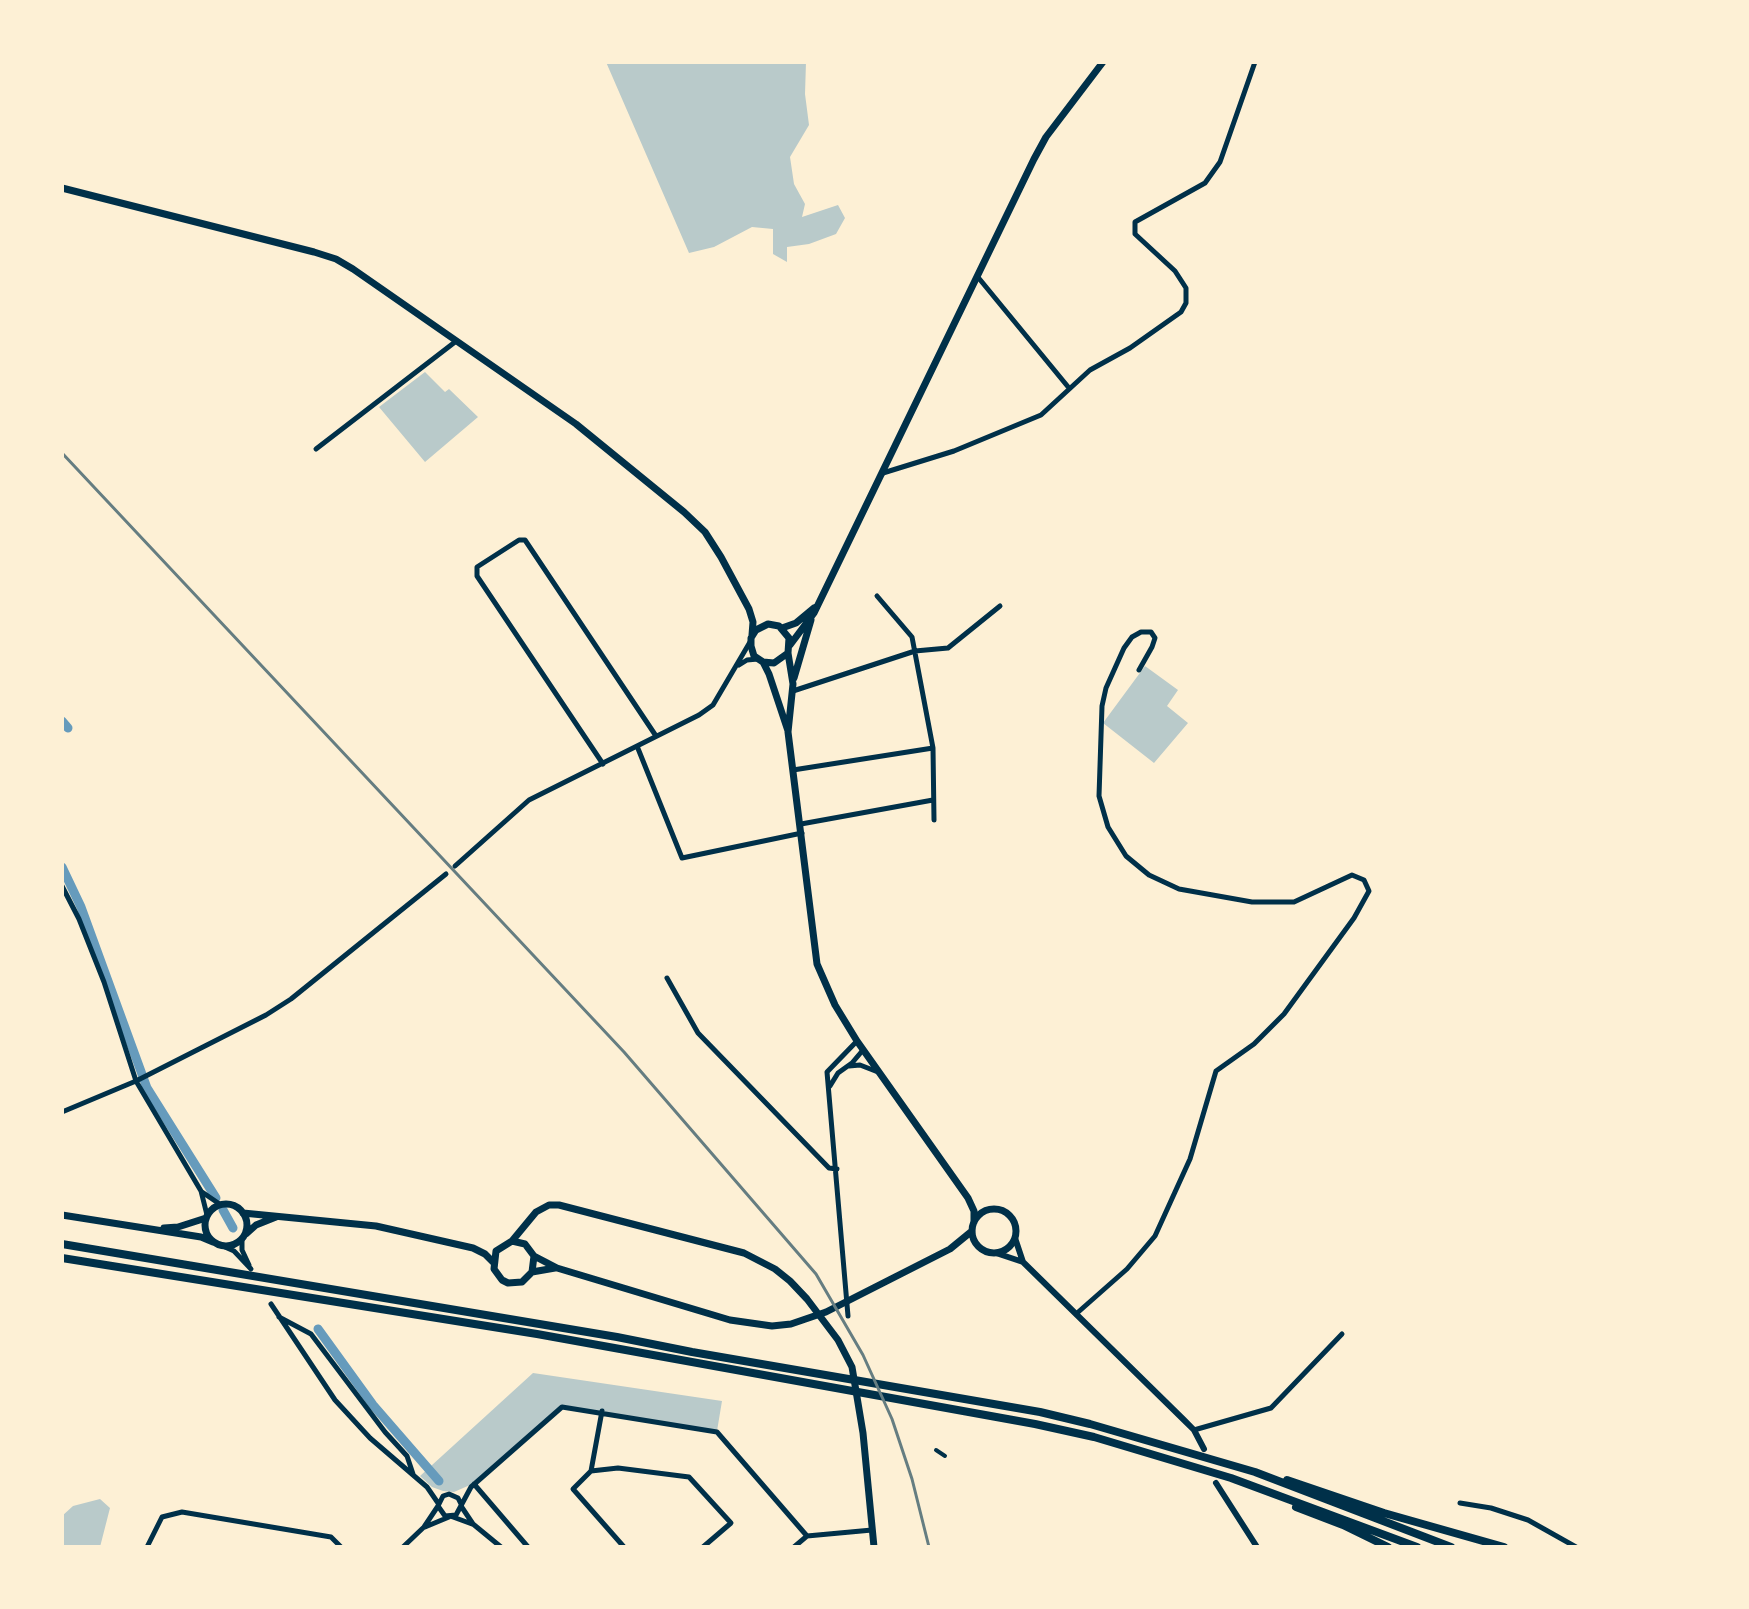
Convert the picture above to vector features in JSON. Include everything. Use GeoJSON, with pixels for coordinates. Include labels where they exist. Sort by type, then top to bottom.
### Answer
{"type":"FeatureCollection","features":[{"type":"Feature","properties":{"kind":"highway"},"geometry":{"type":"LineString","coordinates":[[62,1244],[826,1374],[1078,1421],[1303,1483],[1384,1513],[1504,1547]]}},
{"type":"Feature","properties":{"kind":"highway"},"geometry":{"type":"LineString","coordinates":[[62,1258],[537,1334],[902,1399],[1094,1437],[1264,1490],[1417,1547]]}},
{"type":"Feature","properties":{"kind":"highway"},"geometry":{"type":"LineString","coordinates":[[1255,1472],[1451,1547]]}},
{"type":"Feature","properties":{"kind":"highway"},"geometry":{"type":"LineString","coordinates":[[1264,1490],[1388,1547]]}},
{"type":"Feature","properties":{"kind":"main road"},"geometry":{"type":"LineString","coordinates":[[793,687],[818,604],[1040,148],[1103,62]]}},
{"type":"Feature","properties":{"kind":"main road"},"geometry":{"type":"LineString","coordinates":[[62,188],[336,259],[576,424],[705,532],[749,609],[753,622],[752,651],[760,661],[778,701],[788,732],[817,964],[835,1005],[857,1041],[968,1198],[974,1211],[977,1245]]}},
{"type":"Feature","properties":{"kind":"main road"},"geometry":{"type":"LineString","coordinates":[[782,628],[796,623],[818,604]]}},
{"type":"Feature","properties":{"kind":"main road"},"geometry":{"type":"LineString","coordinates":[[749,609],[768,624],[786,632],[793,687],[788,732]]}},
{"type":"Feature","properties":{"kind":"main road"},"geometry":{"type":"LineString","coordinates":[[760,661],[780,661],[814,613]]}},
{"type":"Feature","properties":{"kind":"main road"},"geometry":{"type":"LineString","coordinates":[[751,638],[768,624]]}},
{"type":"Feature","properties":{"kind":"main road"},"geometry":{"type":"LineString","coordinates":[[968,1198],[986,1210]]}},
{"type":"Feature","properties":{"kind":"main road"},"geometry":{"type":"LineString","coordinates":[[153,1229],[178,1227],[206,1217],[221,1205],[233,1205],[243,1213],[247,1223],[243,1237]]}},
{"type":"Feature","properties":{"kind":"main road"},"geometry":{"type":"LineString","coordinates":[[473,1248],[500,1246],[512,1241],[542,1207],[559,1205],[744,1253],[775,1269],[807,1299],[838,1340],[852,1367],[863,1433],[874,1547]]}},
{"type":"Feature","properties":{"kind":"main road"},"geometry":{"type":"LineString","coordinates":[[512,1241],[525,1244],[557,1268],[730,1320],[772,1326],[791,1324],[826,1312],[950,1249],[986,1210],[993,1208],[1007,1212],[1015,1224],[1015,1238],[1008,1248],[996,1253],[977,1245],[950,1249]]}},
{"type":"Feature","properties":{"kind":"main road"},"geometry":{"type":"LineString","coordinates":[[243,1213],[376,1226],[473,1248],[485,1254],[493,1262],[497,1275],[508,1283],[522,1282],[532,1272],[557,1268]]}},
{"type":"Feature","properties":{"kind":"main road"},"geometry":{"type":"LineString","coordinates":[[62,1215],[201,1237],[225,1247],[256,1225],[282,1215]]}},
{"type":"Feature","properties":{"kind":"main road"},"geometry":{"type":"LineString","coordinates":[[206,1217],[205,1231],[213,1242]]}},
{"type":"Feature","properties":{"kind":"main road"},"geometry":{"type":"LineString","coordinates":[[526,1225],[532,1252],[532,1272]]}},
{"type":"Feature","properties":{"kind":"main road"},"geometry":{"type":"LineString","coordinates":[[493,1262],[500,1246]]}},
{"type":"Feature","properties":{"kind":"street"},"geometry":{"type":"LineString","coordinates":[[882,473],[954,451],[1041,415],[1090,370],[1130,348],[1181,312],[1186,303],[1186,288],[1175,271],[1135,234],[1135,222],[1205,183],[1220,162],[1255,62]]}},
{"type":"Feature","properties":{"kind":"street"},"geometry":{"type":"LineString","coordinates":[[977,276],[1069,388]]}},
{"type":"Feature","properties":{"kind":"street"},"geometry":{"type":"LineString","coordinates":[[316,449],[455,342]]}},
{"type":"Feature","properties":{"kind":"street"},"geometry":{"type":"LineString","coordinates":[[603,764],[477,576],[477,567],[519,540],[525,540],[656,736]]}},
{"type":"Feature","properties":{"kind":"street"},"geometry":{"type":"LineString","coordinates":[[877,596],[912,637],[933,748],[934,820]]}},
{"type":"Feature","properties":{"kind":"street"},"geometry":{"type":"LineString","coordinates":[[793,687],[915,651],[948,648],[1000,606]]}},
{"type":"Feature","properties":{"kind":"street"},"geometry":{"type":"LineString","coordinates":[[1076,1314],[1127,1269],[1155,1236],[1190,1159],[1216,1071],[1254,1044],[1284,1014],[1354,918],[1369,891],[1364,880],[1352,875],[1294,902],[1252,902],[1179,889],[1149,875],[1126,856],[1108,827],[1099,796],[1102,706],[1106,688],[1124,648],[1132,637],[1141,632],[1151,632],[1155,638],[1139,670]]}},
{"type":"Feature","properties":{"kind":"street"},"geometry":{"type":"LineString","coordinates":[[455,866],[529,800],[699,715],[713,705],[751,638]]}},
{"type":"Feature","properties":{"kind":"street"},"geometry":{"type":"LineString","coordinates":[[735,667],[747,660],[760,661]]}},
{"type":"Feature","properties":{"kind":"street"},"geometry":{"type":"LineString","coordinates":[[778,701],[785,704],[792,700]]}},
{"type":"Feature","properties":{"kind":"street"},"geometry":{"type":"LineString","coordinates":[[637,746],[682,858],[933,800]]}},
{"type":"Feature","properties":{"kind":"street"},"geometry":{"type":"LineString","coordinates":[[793,770],[933,748]]}},
{"type":"Feature","properties":{"kind":"street"},"geometry":{"type":"LineString","coordinates":[[62,1112],[136,1081],[266,1015],[291,999],[446,874]]}},
{"type":"Feature","properties":{"kind":"street"},"geometry":{"type":"LineString","coordinates":[[62,886],[104,982],[136,1081],[201,1191],[206,1217]]}},
{"type":"Feature","properties":{"kind":"street"},"geometry":{"type":"LineString","coordinates":[[667,978],[698,1033],[829,1168],[837,1169]]}},
{"type":"Feature","properties":{"kind":"street"},"geometry":{"type":"LineString","coordinates":[[848,1316],[827,1072],[843,1059],[857,1041]]}},
{"type":"Feature","properties":{"kind":"street"},"geometry":{"type":"LineString","coordinates":[[829,1086],[863,1050]]}},
{"type":"Feature","properties":{"kind":"street"},"geometry":{"type":"LineString","coordinates":[[848,1066],[860,1065],[880,1073]]}},
{"type":"Feature","properties":{"kind":"street"},"geometry":{"type":"LineString","coordinates":[[201,1191],[221,1205]]}},
{"type":"Feature","properties":{"kind":"street"},"geometry":{"type":"LineString","coordinates":[[225,1247],[234,1251],[251,1269],[242,1250],[243,1237]]}},
{"type":"Feature","properties":{"kind":"street"},"geometry":{"type":"LineString","coordinates":[[1015,1238],[1023,1262]]}},
{"type":"Feature","properties":{"kind":"street"},"geometry":{"type":"LineString","coordinates":[[996,1253],[1023,1262],[1194,1430],[1204,1449]]}},
{"type":"Feature","properties":{"kind":"street"},"geometry":{"type":"LineString","coordinates":[[271,1304],[317,1376],[354,1423],[427,1487],[441,1514],[473,1524]]}},
{"type":"Feature","properties":{"kind":"street"},"geometry":{"type":"LineString","coordinates":[[278,1317],[311,1334],[385,1432],[407,1456],[413,1476]]}},
{"type":"Feature","properties":{"kind":"street"},"geometry":{"type":"LineString","coordinates":[[1194,1430],[1271,1408],[1342,1334]]}},
{"type":"Feature","properties":{"kind":"street"},"geometry":{"type":"LineString","coordinates":[[424,1527],[451,1517],[472,1486],[562,1407],[602,1411],[717,1432],[807,1536]]}},
{"type":"Feature","properties":{"kind":"street"},"geometry":{"type":"LineString","coordinates":[[602,1411],[591,1471],[573,1489],[624,1547]]}},
{"type":"Feature","properties":{"kind":"street"},"geometry":{"type":"LineString","coordinates":[[936,1450],[945,1456]]}},
{"type":"Feature","properties":{"kind":"street"},"geometry":{"type":"LineString","coordinates":[[591,1471],[618,1468],[689,1477],[731,1523],[703,1547]]}},
{"type":"Feature","properties":{"kind":"street"},"geometry":{"type":"LineString","coordinates":[[1216,1483],[1257,1547]]}},
{"type":"Feature","properties":{"kind":"street"},"geometry":{"type":"LineString","coordinates":[[403,1547],[424,1527],[449,1494],[472,1486]]}},
{"type":"Feature","properties":{"kind":"street"},"geometry":{"type":"LineString","coordinates":[[472,1486],[528,1547]]}},
{"type":"Feature","properties":{"kind":"street"},"geometry":{"type":"LineString","coordinates":[[427,1487],[449,1494],[461,1505],[473,1524],[501,1547]]}},
{"type":"Feature","properties":{"kind":"street"},"geometry":{"type":"LineString","coordinates":[[1460,1503],[1491,1508],[1528,1520],[1576,1547]]}},
{"type":"Feature","properties":{"kind":"street"},"geometry":{"type":"LineString","coordinates":[[147,1547],[162,1517],[182,1512],[331,1537],[341,1547]]}},
{"type":"Feature","properties":{"kind":"street"},"geometry":{"type":"LineString","coordinates":[[794,1547],[807,1536],[872,1530]]}},
{"type":"Feature","properties":{"kind":"shaded area"},"geometry":{"type":"Polygon","coordinates":[[[606,62],[806,62],[805,94],[809,125],[790,157],[794,184],[805,204],[802,217],[838,205],[845,218],[836,234],[809,244],[787,247],[787,262],[773,254],[773,229],[752,227],[714,247],[689,253],[606,62]]]}},
{"type":"Feature","properties":{"kind":"shaded area"},"geometry":{"type":"Polygon","coordinates":[[[425,372],[445,392],[449,389],[478,417],[425,462],[379,407],[425,372]]]}},
{"type":"Feature","properties":{"kind":"shaded area"},"geometry":{"type":"Polygon","coordinates":[[[1145,666],[1178,690],[1167,706],[1188,723],[1154,763],[1103,723],[1145,666]]]}},
{"type":"Feature","properties":{"kind":"shaded area"},"geometry":{"type":"Polygon","coordinates":[[[533,1373],[722,1401],[717,1431],[562,1405],[470,1485],[454,1492],[443,1491],[432,1487],[420,1476],[533,1373]]]}},
{"type":"Feature","properties":{"kind":"shaded area"},"geometry":{"type":"Polygon","coordinates":[[[100,1499],[110,1508],[100,1547],[62,1547],[62,1516],[73,1506],[100,1499]]]}},
{"type":"Feature","properties":{"kind":"waterway"},"geometry":{"type":"LineString","coordinates":[[62,721],[68,728]]}},
{"type":"Feature","properties":{"kind":"waterway"},"geometry":{"type":"LineString","coordinates":[[62,867],[81,907],[147,1088],[216,1198]]}},
{"type":"Feature","properties":{"kind":"waterway"},"geometry":{"type":"LineString","coordinates":[[223,1210],[233,1228]]}},
{"type":"Feature","properties":{"kind":"waterway"},"geometry":{"type":"LineString","coordinates":[[318,1329],[373,1405],[439,1481]]}},
{"type":"Feature","properties":{"kind":"railway"},"geometry":{"type":"LineString","coordinates":[[62,453],[624,1052],[816,1274],[863,1355],[892,1419],[912,1479],[929,1547]]}}]}
